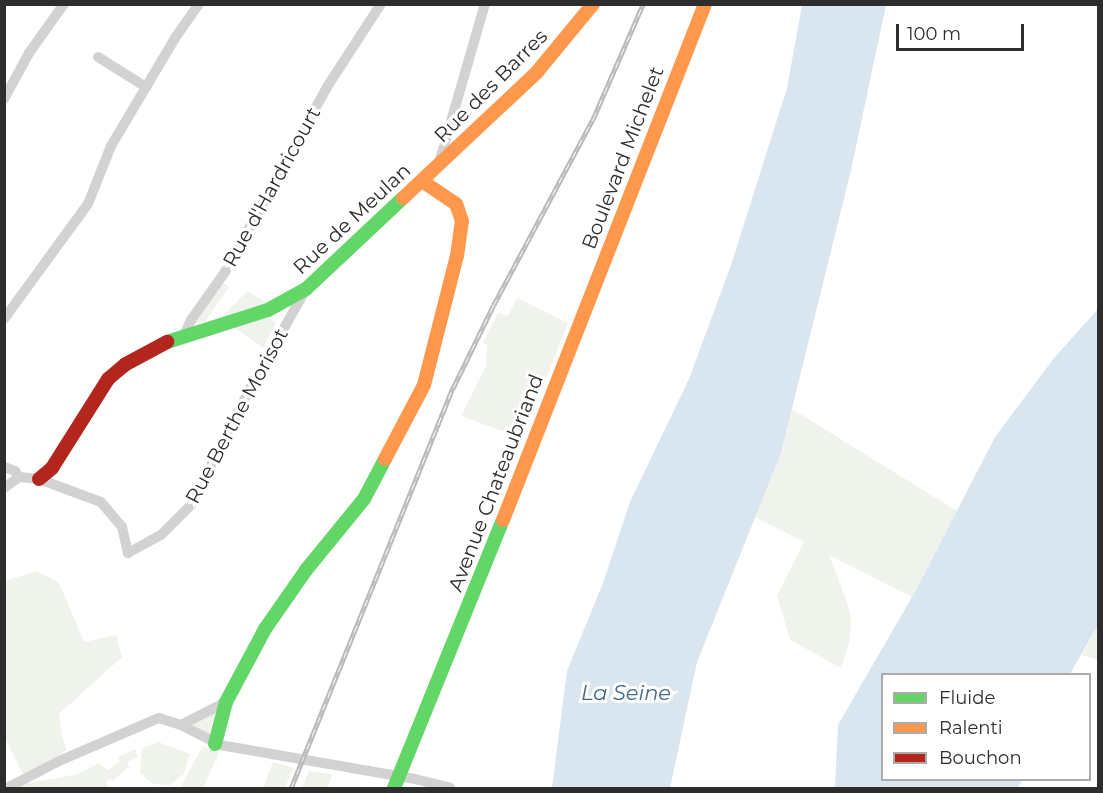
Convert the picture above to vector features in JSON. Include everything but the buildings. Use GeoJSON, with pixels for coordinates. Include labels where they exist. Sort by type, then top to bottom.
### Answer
{"type":"FeatureCollection","features":[{"type":"Feature","properties":{"kind":"street"},"geometry":{"type":"LineString","coordinates":[[4,99],[29,53],[64,4]]}},
{"type":"Feature","properties":{"kind":"street"},"geometry":{"type":"LineString","coordinates":[[4,319],[88,204],[111,146],[199,4]]}},
{"type":"Feature","properties":{"kind":"street","name":"Rue d'Hardricourt"},"geometry":{"type":"LineString","coordinates":[[188,329],[225,272],[350,51],[381,4]]}},
{"type":"Feature","properties":{"kind":"street"},"geometry":{"type":"LineString","coordinates":[[438,166],[485,4]]}},
{"type":"Feature","properties":{"kind":"street","name":"Rue des Barres"},"geometry":{"type":"LineString","coordinates":[[438,166],[537,72],[593,4]]}},
{"type":"Feature","properties":{"kind":"street","name":"Boulevard Michelet"},"geometry":{"type":"LineString","coordinates":[[578,327],[705,4]]}},
{"type":"Feature","properties":{"kind":"street"},"geometry":{"type":"LineString","coordinates":[[98,57],[146,87]]}},
{"type":"Feature","properties":{"kind":"street","name":"Rue de Meulan"},"geometry":{"type":"LineString","coordinates":[[39,479],[52,468],[108,379],[126,364],[188,329],[268,310],[306,289],[438,166]]}},
{"type":"Feature","properties":{"kind":"street"},"geometry":{"type":"LineString","coordinates":[[218,745],[226,702],[265,629],[306,570],[364,499],[424,385],[457,256],[462,221],[456,204],[422,181]]}},
{"type":"Feature","properties":{"kind":"street","name":"Rue Berthe Morisot"},"geometry":{"type":"LineString","coordinates":[[39,479],[101,502],[123,527],[128,553],[161,535],[191,505],[248,392],[306,289]]}},
{"type":"Feature","properties":{"kind":"street","name":"Avenue Chateaubriand"},"geometry":{"type":"LineString","coordinates":[[401,783],[437,699],[450,654],[578,327]]}},
{"type":"Feature","properties":{"kind":"street"},"geometry":{"type":"LineString","coordinates":[[4,467],[15,471],[19,477]]}},
{"type":"Feature","properties":{"kind":"street"},"geometry":{"type":"LineString","coordinates":[[4,488],[19,477],[39,479]]}},
{"type":"Feature","properties":{"kind":"street"},"geometry":{"type":"LineString","coordinates":[[181,725],[226,702]]}},
{"type":"Feature","properties":{"kind":"street"},"geometry":{"type":"LineString","coordinates":[[7,789],[58,761],[159,718],[181,725],[218,745],[401,783],[450,789]]}},
{"type":"Feature","properties":{"kind":"shaded area"},"geometry":{"type":"Polygon","coordinates":[[[222,282],[229,287],[205,322],[195,323],[222,282]]]}},
{"type":"Feature","properties":{"kind":"shaded area"},"geometry":{"type":"Polygon","coordinates":[[[247,291],[269,304],[221,318],[247,291]]]}},
{"type":"Feature","properties":{"kind":"shaded area"},"geometry":{"type":"Polygon","coordinates":[[[517,298],[568,323],[547,377],[540,376],[516,436],[461,416],[486,365],[487,345],[483,343],[498,313],[508,316],[517,298]]]}},
{"type":"Feature","properties":{"kind":"shaded area"},"geometry":{"type":"Polygon","coordinates":[[[267,317],[276,323],[263,348],[230,324],[267,317]]]}},
{"type":"Feature","properties":{"kind":"shaded area"},"geometry":{"type":"Polygon","coordinates":[[[792,409],[957,511],[912,597],[829,555],[851,619],[850,640],[841,668],[790,640],[777,596],[804,542],[755,517],[781,453],[792,409]]]}},
{"type":"Feature","properties":{"kind":"shaded area"},"geometry":{"type":"Polygon","coordinates":[[[37,571],[59,583],[84,642],[116,635],[122,657],[59,714],[62,736],[67,750],[24,776],[5,738],[4,581],[37,571]]]}},
{"type":"Feature","properties":{"kind":"shaded area"},"geometry":{"type":"Polygon","coordinates":[[[1098,625],[1098,660],[1082,655],[1098,625]]]}},
{"type":"Feature","properties":{"kind":"shaded area"},"geometry":{"type":"Polygon","coordinates":[[[217,709],[211,739],[191,726],[217,709]]]}},
{"type":"Feature","properties":{"kind":"shaded area"},"geometry":{"type":"Polygon","coordinates":[[[158,742],[190,754],[184,774],[170,785],[153,784],[140,773],[142,748],[158,742]]]}},
{"type":"Feature","properties":{"kind":"shaded area"},"geometry":{"type":"Polygon","coordinates":[[[203,746],[219,753],[203,788],[180,788],[203,746]]]}},
{"type":"Feature","properties":{"kind":"shaded area"},"geometry":{"type":"Polygon","coordinates":[[[135,749],[138,757],[127,762],[129,767],[113,781],[110,779],[106,783],[110,788],[14,788],[28,783],[75,775],[99,763],[107,770],[120,762],[118,757],[135,749]]]}},
{"type":"Feature","properties":{"kind":"shaded area"},"geometry":{"type":"Polygon","coordinates":[[[273,762],[293,768],[285,788],[263,788],[273,762]]]}},
{"type":"Feature","properties":{"kind":"shaded area"},"geometry":{"type":"Polygon","coordinates":[[[309,771],[333,774],[327,788],[302,788],[309,771]]]}},
{"type":"Feature","properties":{"kind":"water","name":"La Seine"},"geometry":{"type":"Polygon","coordinates":[[[802,5],[886,5],[851,170],[781,453],[697,662],[670,788],[552,788],[567,671],[603,583],[630,502],[689,379],[731,265],[787,88],[802,5]]]}},
{"type":"Feature","properties":{"kind":"water"},"geometry":{"type":"Polygon","coordinates":[[[1098,309],[1098,625],[1071,673],[881,673],[881,781],[1022,781],[1018,788],[835,788],[838,725],[916,590],[995,437],[1054,358],[1098,309]]]}},
{"type":"Feature","properties":{"kind":"railway"},"geometry":{"type":"LineString","coordinates":[[291,788],[453,388],[493,306],[593,119],[643,4]]}},
{"type":"Feature","properties":{"kind":"traffic: fast"},"geometry":{"type":"LineString","coordinates":[[167,342],[268,310],[306,289],[403,198]]}},
{"type":"Feature","properties":{"kind":"traffic: fast"},"geometry":{"type":"LineString","coordinates":[[215,744],[226,702],[265,629],[306,570],[364,499],[385,459]]}},
{"type":"Feature","properties":{"kind":"traffic: fast"},"geometry":{"type":"LineString","coordinates":[[394,788],[503,520]]}},
{"type":"Feature","properties":{"kind":"traffic: slow"},"geometry":{"type":"LineString","coordinates":[[403,198],[537,72],[593,4]]}},
{"type":"Feature","properties":{"kind":"traffic: slow"},"geometry":{"type":"LineString","coordinates":[[503,520],[705,4]]}},
{"type":"Feature","properties":{"kind":"traffic: slow"},"geometry":{"type":"LineString","coordinates":[[385,459],[424,385],[457,256],[462,221],[456,204],[422,181]]}},
{"type":"Feature","properties":{"kind":"traffic: jam"},"geometry":{"type":"LineString","coordinates":[[39,479],[52,468],[108,379],[126,364],[167,342]]}}]}
